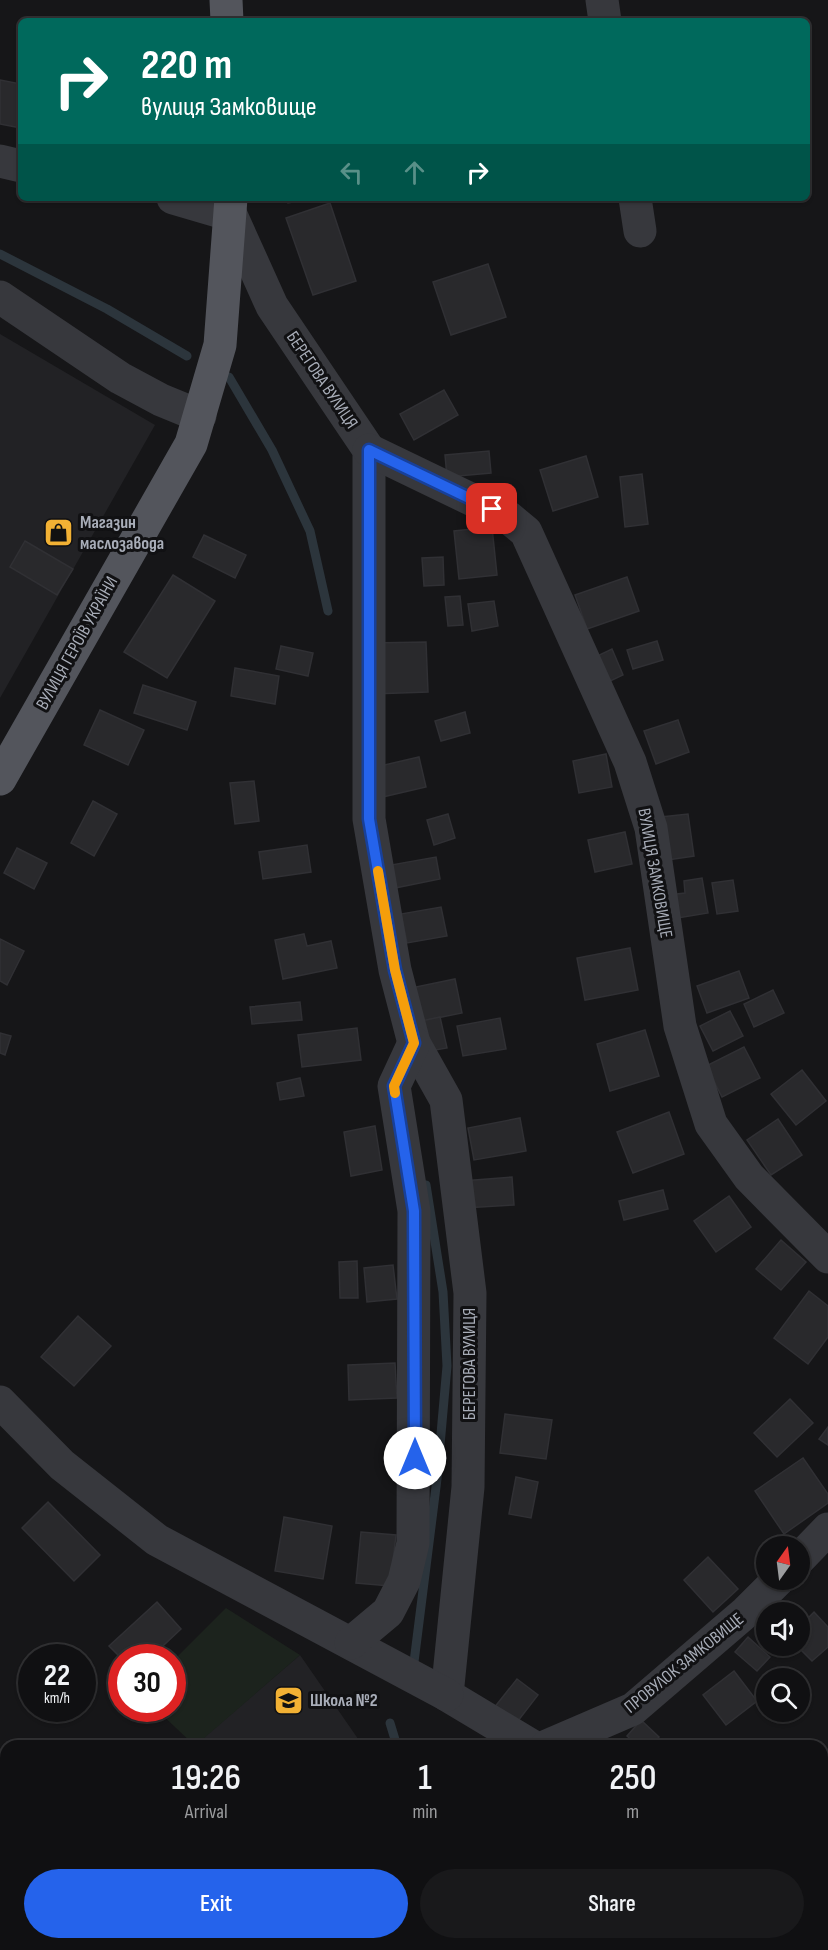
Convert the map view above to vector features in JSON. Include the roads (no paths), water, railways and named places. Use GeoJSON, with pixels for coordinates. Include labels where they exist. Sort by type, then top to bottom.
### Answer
{"type":"FeatureCollection","features":[{"type":"Feature","properties":{"kind":"main road"},"geometry":{"type":"LineString","coordinates":[[226,0],[227,18]]}},
{"type":"Feature","properties":{"kind":"main road","name":"ВУЛИЦЯ ГЕРОЇВ УКРАЇНИ"},"geometry":{"type":"LineString","coordinates":[[0,779],[191,444],[220,345],[231,207]]}},
{"type":"Feature","properties":{"kind":"street"},"geometry":{"type":"LineString","coordinates":[[602,0],[605,18]]}},
{"type":"Feature","properties":{"kind":"street"},"geometry":{"type":"LineString","coordinates":[[0,161],[18,165]]}},
{"type":"Feature","properties":{"kind":"street"},"geometry":{"type":"LineString","coordinates":[[192,201],[231,207]]}},
{"type":"Feature","properties":{"kind":"street"},"geometry":{"type":"LineString","coordinates":[[635,201],[640,231]]}},
{"type":"Feature","properties":{"kind":"street","name":"БЕРЕГОВА ВУЛИЦЯ"},"geometry":{"type":"LineString","coordinates":[[231,207],[272,306],[369,450],[369,819],[395,970],[414,1043],[446,1100],[470,1293],[468,1487],[447,1695]]}},
{"type":"Feature","properties":{"kind":"street"},"geometry":{"type":"LineString","coordinates":[[0,297],[120,378],[161,400],[200,416]]}},
{"type":"Feature","properties":{"kind":"street","name":"ВУЛИЦЯ ЗАМКОВИЩЕ"},"geometry":{"type":"LineString","coordinates":[[369,450],[508,517],[526,532],[630,762],[651,828],[680,1026],[711,1124],[749,1176],[828,1257]]}},
{"type":"Feature","properties":{"kind":"street"},"geometry":{"type":"LineString","coordinates":[[351,1642],[388,1612],[404,1581],[413,1543],[414,1211],[394,1086],[414,1043]]}},
{"type":"Feature","properties":{"kind":"street"},"geometry":{"type":"LineString","coordinates":[[0,1402],[62,1465],[157,1540],[351,1642],[522,1740]]}},
{"type":"Feature","properties":{"kind":"street"},"geometry":{"type":"LineString","coordinates":[[810,1548],[828,1529]]}},
{"type":"Feature","properties":{"kind":"street","name":"ПРОВУЛОК ЗАМКОВИЩЕ"},"geometry":{"type":"LineString","coordinates":[[561,1740],[633,1709],[746,1612],[768,1590]]}},
{"type":"Feature","properties":{"kind":"waterway"},"geometry":{"type":"LineString","coordinates":[[0,254],[107,309],[187,356]]}},
{"type":"Feature","properties":{"kind":"waterway"},"geometry":{"type":"LineString","coordinates":[[229,377],[272,450],[310,531],[328,611]]}},
{"type":"Feature","properties":{"kind":"waterway"},"geometry":{"type":"LineString","coordinates":[[414,1662],[437,1479],[447,1366],[443,1292],[426,1185]]}},
{"type":"Feature","properties":{"kind":"waterway"},"geometry":{"type":"LineString","coordinates":[[390,1723],[395,1740]]}},
{"type":"Feature","properties":{"kind":"place","name":"Магазин маслозавода"},"geometry":{"type":"Point","coordinates":[59,532]}},
{"type":"Feature","properties":{"kind":"place","name":"Школа №2"},"geometry":{"type":"Point","coordinates":[289,1700]}}]}
